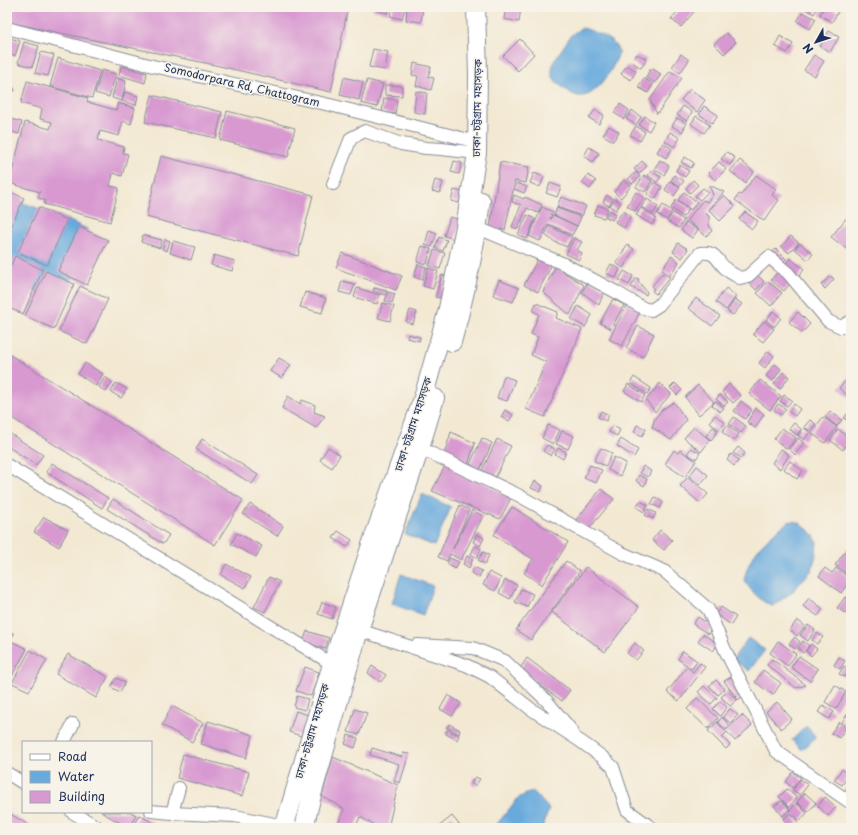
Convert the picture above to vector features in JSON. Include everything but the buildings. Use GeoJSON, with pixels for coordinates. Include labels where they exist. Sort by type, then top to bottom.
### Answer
{"type":"FeatureCollection","features":[{"type":"Feature","properties":{"kind":"highway","name":"ঢাকা-চট্টগ্রাম মহাসড়ক"},"geometry":{"type":"LineString","coordinates":[[287,827],[332,664],[372,542],[423,398],[447,312],[464,235],[477,147],[478,75],[476,7]]}},
{"type":"Feature","properties":{"kind":"highway","name":"ঢাকা-চট্টগ্রাম মহাসড়ক"},"geometry":{"type":"LineString","coordinates":[[304,828],[359,630],[420,448],[460,313],[478,228],[488,153],[490,90],[489,7]]}},
{"type":"Feature","properties":{"kind":"street","name":"Somodorpara Rd, Chattogram"},"geometry":{"type":"LineString","coordinates":[[7,28],[153,66],[330,105],[477,147]]}},
{"type":"Feature","properties":{"kind":"street"},"geometry":{"type":"LineString","coordinates":[[334,184],[350,138],[365,132],[401,144],[426,148],[441,149],[477,147]]}},
{"type":"Feature","properties":{"kind":"street"},"geometry":{"type":"LineString","coordinates":[[478,228],[564,264],[643,308],[651,310],[659,305],[700,253],[707,252],[714,254],[726,270],[740,278],[748,276],[769,257],[788,273],[828,321],[840,327],[851,321]]}},
{"type":"Feature","properties":{"kind":"street"},"geometry":{"type":"LineString","coordinates":[[420,448],[518,495],[622,554],[664,571],[708,609],[725,650],[776,752],[851,804]]}},
{"type":"Feature","properties":{"kind":"street"},"geometry":{"type":"LineString","coordinates":[[7,464],[332,664]]}},
{"type":"Feature","properties":{"kind":"street"},"geometry":{"type":"LineString","coordinates":[[359,630],[466,665],[490,676],[531,709],[580,741],[601,756],[613,767],[627,810],[652,828]]}},
{"type":"Feature","properties":{"kind":"street"},"geometry":{"type":"LineString","coordinates":[[403,645],[473,648],[505,661],[546,700],[580,741]]}},
{"type":"Feature","properties":{"kind":"street"},"geometry":{"type":"LineString","coordinates":[[64,741],[73,724]]}},
{"type":"Feature","properties":{"kind":"street"},"geometry":{"type":"LineString","coordinates":[[7,773],[22,782]]}},
{"type":"Feature","properties":{"kind":"street"},"geometry":{"type":"LineString","coordinates":[[172,813],[179,788]]}},
{"type":"Feature","properties":{"kind":"street"},"geometry":{"type":"LineString","coordinates":[[152,811],[234,816],[287,827]]}},
{"type":"Feature","properties":{"kind":"street"},"geometry":{"type":"LineString","coordinates":[[74,813],[99,828]]}},
{"type":"Feature","properties":{"kind":"water"},"geometry":{"type":"Polygon","coordinates":[[[583,28],[599,34],[611,41],[619,52],[614,65],[599,87],[593,92],[580,96],[575,95],[559,85],[553,78],[552,71],[555,59],[568,39],[572,34],[583,28]]]}},
{"type":"Feature","properties":{"kind":"water"},"geometry":{"type":"Polygon","coordinates":[[[7,197],[59,216],[87,229],[86,246],[69,284],[49,297],[7,278],[7,197]]]}},
{"type":"Feature","properties":{"kind":"water"},"geometry":{"type":"Polygon","coordinates":[[[422,494],[451,507],[434,546],[405,534],[422,494]]]}},
{"type":"Feature","properties":{"kind":"water"},"geometry":{"type":"Polygon","coordinates":[[[793,521],[800,523],[813,534],[817,542],[816,554],[812,570],[793,591],[772,606],[756,595],[744,580],[750,562],[760,547],[780,528],[788,522],[793,521]]]}},
{"type":"Feature","properties":{"kind":"water"},"geometry":{"type":"Polygon","coordinates":[[[401,574],[433,586],[423,615],[392,604],[401,574]]]}},
{"type":"Feature","properties":{"kind":"water"},"geometry":{"type":"Polygon","coordinates":[[[748,638],[765,650],[749,671],[733,659],[748,638]]]}},
{"type":"Feature","properties":{"kind":"water"},"geometry":{"type":"Polygon","coordinates":[[[806,726],[816,737],[802,750],[792,740],[806,726]]]}},
{"type":"Feature","properties":{"kind":"water"},"geometry":{"type":"Polygon","coordinates":[[[533,791],[549,809],[542,828],[494,828],[518,798],[533,791]]]}},
{"type":"Feature","properties":{"kind":"railway"},"geometry":{"type":"LineString","coordinates":[[848,828],[851,825]]}}]}
